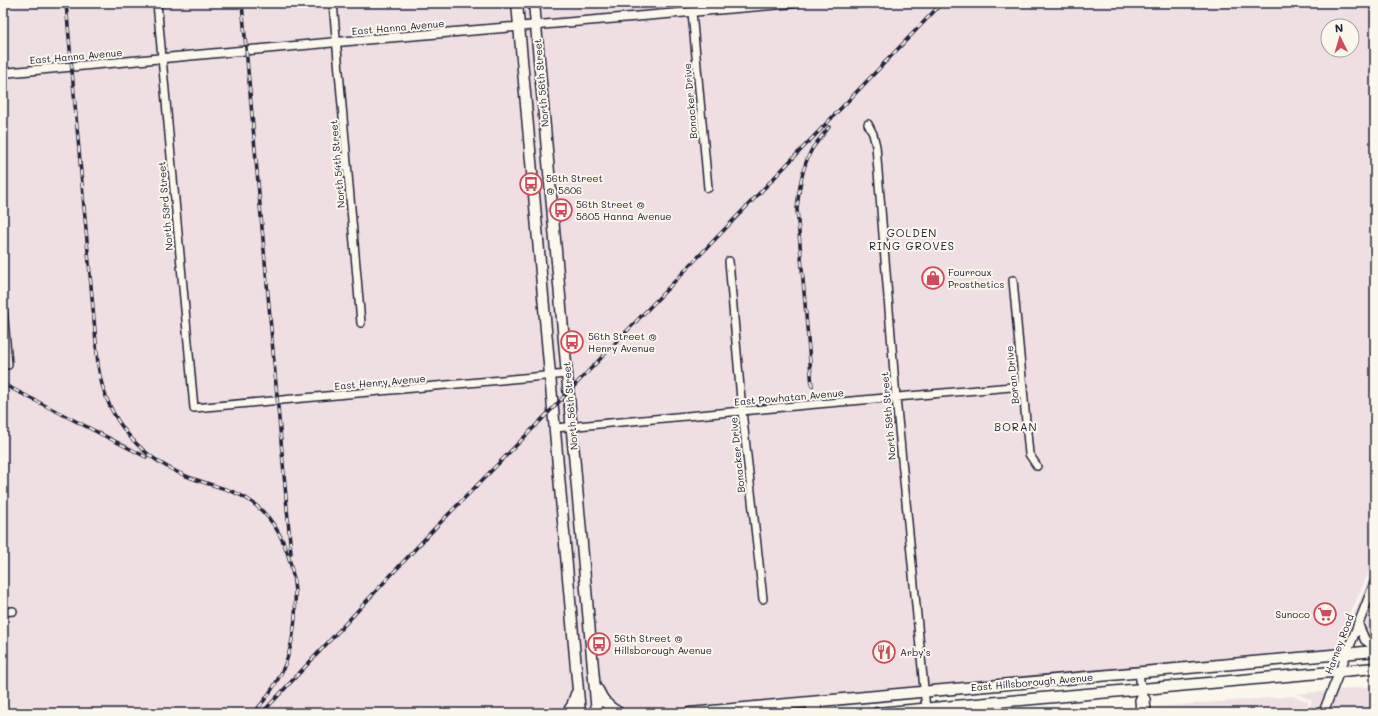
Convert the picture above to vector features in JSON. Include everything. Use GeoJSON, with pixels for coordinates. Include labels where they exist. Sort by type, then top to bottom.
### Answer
{"type":"FeatureCollection","features":[{"type":"Feature","properties":{"kind":"main road","name":"North 56th Street"},"geometry":{"type":"LineString","coordinates":[[517,3],[580,713]]}},
{"type":"Feature","properties":{"kind":"main road","name":"North 56th Street"},"geometry":{"type":"LineString","coordinates":[[534,3],[598,713]]}},
{"type":"Feature","properties":{"kind":"main road"},"geometry":{"type":"LineString","coordinates":[[534,201],[551,199]]}},
{"type":"Feature","properties":{"kind":"main road","name":"East Hillsborough Avenue"},"geometry":{"type":"LineString","coordinates":[[689,713],[1375,651]]}},
{"type":"Feature","properties":{"kind":"main road","name":"East Hillsborough Avenue"},"geometry":{"type":"LineString","coordinates":[[877,713],[1141,692],[1375,668]]}},
{"type":"Feature","properties":{"kind":"main road"},"geometry":{"type":"LineString","coordinates":[[595,685],[602,700],[609,707],[619,713]]}},
{"type":"Feature","properties":{"kind":"main road"},"geometry":{"type":"LineString","coordinates":[[566,713],[572,706],[578,688]]}},
{"type":"Feature","properties":{"kind":"street","name":"North 53rd Street"},"geometry":{"type":"LineString","coordinates":[[157,3],[194,408]]}},
{"type":"Feature","properties":{"kind":"street","name":"North 54th Street"},"geometry":{"type":"LineString","coordinates":[[333,3],[361,323]]}},
{"type":"Feature","properties":{"kind":"street","name":"East Hanna Avenue"},"geometry":{"type":"LineString","coordinates":[[3,73],[337,42],[796,3]]}},
{"type":"Feature","properties":{"kind":"street","name":"Bonacker Drive"},"geometry":{"type":"LineString","coordinates":[[692,12],[708,188]]}},
{"type":"Feature","properties":{"kind":"street","name":"North 59th Street"},"geometry":{"type":"LineString","coordinates":[[868,124],[873,134],[876,146],[896,398],[926,708]]}},
{"type":"Feature","properties":{"kind":"street","name":"Bonacker Drive"},"geometry":{"type":"LineString","coordinates":[[729,261],[742,411],[763,599]]}},
{"type":"Feature","properties":{"kind":"street","name":"Boran Drive"},"geometry":{"type":"LineString","coordinates":[[1013,280],[1024,386],[1029,454],[1037,466]]}},
{"type":"Feature","properties":{"kind":"street"},"geometry":{"type":"LineString","coordinates":[[3,308],[8,365]]}},
{"type":"Feature","properties":{"kind":"street","name":"East Henry Avenue"},"geometry":{"type":"LineString","coordinates":[[194,408],[567,374]]}},
{"type":"Feature","properties":{"kind":"street","name":"East Powhatan Avenue"},"geometry":{"type":"LineString","coordinates":[[555,428],[1024,386]]}},
{"type":"Feature","properties":{"kind":"street","name":"Harney Road"},"geometry":{"type":"LineString","coordinates":[[1323,713],[1375,582]]}},
{"type":"Feature","properties":{"kind":"street"},"geometry":{"type":"LineString","coordinates":[[3,612],[13,611]]}},
{"type":"Feature","properties":{"kind":"street"},"geometry":{"type":"LineString","coordinates":[[1358,624],[1365,640],[1375,647]]}},
{"type":"Feature","properties":{"kind":"street"},"geometry":{"type":"LineString","coordinates":[[1140,673],[1140,713]]}},
{"type":"Feature","properties":{"kind":"street"},"geometry":{"type":"LineString","coordinates":[[1141,692],[1146,699],[1147,713]]}},
{"type":"Feature","properties":{"kind":"street"},"geometry":{"type":"LineString","coordinates":[[811,713],[813,702]]}},
{"type":"Feature","properties":{"kind":"street"},"geometry":{"type":"LineString","coordinates":[[813,702],[818,713]]}},
{"type":"Feature","properties":{"kind":"shaded area"},"geometry":{"type":"Polygon","coordinates":[[[3,3],[1375,3],[1375,558],[1335,650],[621,713],[3,713],[3,3]]]}},
{"type":"Feature","properties":{"kind":"shaded area"},"geometry":{"type":"Polygon","coordinates":[[[1375,564],[1375,580],[1349,640],[1342,641],[1375,564]]]}},
{"type":"Feature","properties":{"kind":"shaded area"},"geometry":{"type":"Polygon","coordinates":[[[1375,596],[1375,638],[1369,639],[1363,625],[1375,596]]]}},
{"type":"Feature","properties":{"kind":"shaded area"},"geometry":{"type":"Polygon","coordinates":[[[1375,686],[1375,713],[1326,713],[1336,690],[1375,686]]]}},
{"type":"Feature","properties":{"kind":"shaded area"},"geometry":{"type":"Polygon","coordinates":[[[1329,691],[1319,713],[1307,713],[1312,700],[1296,694],[1329,691]]]}},
{"type":"Feature","properties":{"kind":"shaded area"},"geometry":{"type":"Polygon","coordinates":[[[1293,696],[1309,702],[1304,713],[1155,713],[1154,707],[1293,696]]]}},
{"type":"Feature","properties":{"kind":"shaded area"},"geometry":{"type":"Polygon","coordinates":[[[1130,707],[1131,713],[1081,713],[1081,712],[1130,707]]]}},
{"type":"Feature","properties":{"kind":"railway"},"geometry":{"type":"LineString","coordinates":[[66,3],[98,365],[102,386],[109,404],[119,422],[130,437],[144,451],[178,472],[233,492],[253,503],[268,518],[280,535],[288,555],[293,576],[295,598],[295,620],[292,642],[280,676],[254,713]]}},
{"type":"Feature","properties":{"kind":"railway"},"geometry":{"type":"LineString","coordinates":[[242,3],[291,553]]}},
{"type":"Feature","properties":{"kind":"railway"},"geometry":{"type":"LineString","coordinates":[[262,713],[434,529],[553,408],[942,3]]}},
{"type":"Feature","properties":{"kind":"railway"},"geometry":{"type":"LineString","coordinates":[[812,386],[797,209],[800,186],[806,163],[812,149],[829,127]]}},
{"type":"Feature","properties":{"kind":"railway"},"geometry":{"type":"LineString","coordinates":[[3,384],[146,457]]}},
{"type":"Feature","properties":{"kind":"place","name":"56th Street @ 5806"},"geometry":{"type":"Point","coordinates":[531,184]}},
{"type":"Feature","properties":{"kind":"place","name":"56th Street @ 5805 Hanna Avenue"},"geometry":{"type":"Point","coordinates":[561,210]}},
{"type":"Feature","properties":{"kind":"place","name":"Fourroux Prosthetics"},"geometry":{"type":"Point","coordinates":[933,278]}},
{"type":"Feature","properties":{"kind":"place","name":"56th Street @ Henry Avenue"},"geometry":{"type":"Point","coordinates":[572,342]}},
{"type":"Feature","properties":{"kind":"place","name":"Sunoco"},"geometry":{"type":"Point","coordinates":[1325,614]}},
{"type":"Feature","properties":{"kind":"place","name":"56th Street @ Hillsborough Avenue"},"geometry":{"type":"Point","coordinates":[599,644]}},
{"type":"Feature","properties":{"kind":"place","name":"Arby's"},"geometry":{"type":"Point","coordinates":[884,652]}},
{"type":"Feature","properties":{"kind":"district","name":"GOLDEN RING GROVES"},"geometry":{"type":"Point","coordinates":[912,239]}},
{"type":"Feature","properties":{"kind":"district","name":"BORAN"},"geometry":{"type":"Point","coordinates":[1016,427]}}]}
